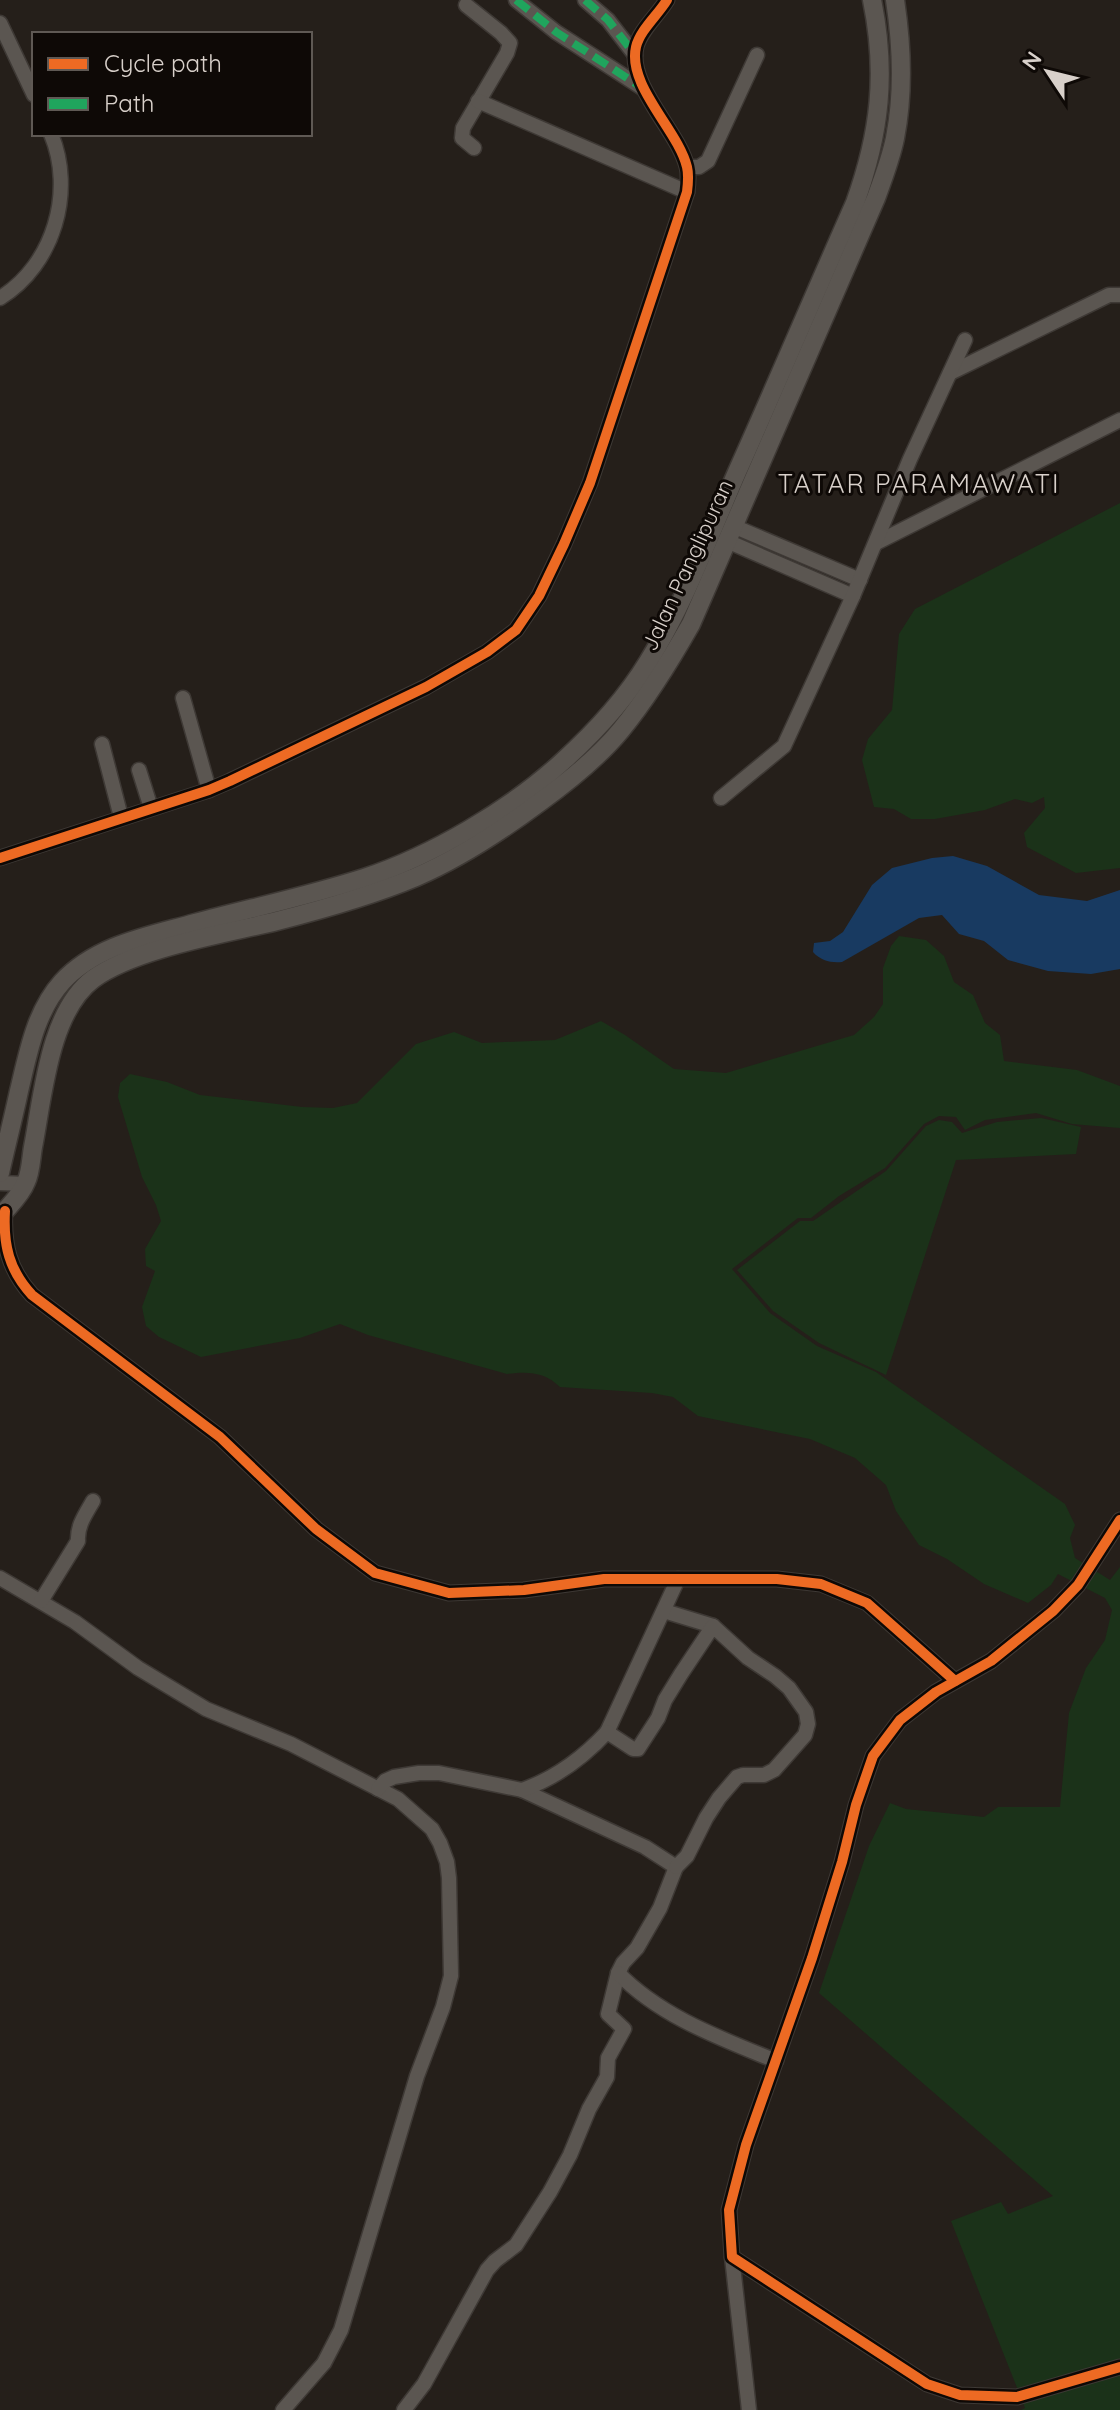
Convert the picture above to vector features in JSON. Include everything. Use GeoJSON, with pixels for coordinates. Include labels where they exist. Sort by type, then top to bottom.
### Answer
{"type":"FeatureCollection","features":[{"type":"Feature","properties":{"kind":"main road","name":"Jalan Panglipuran"},"geometry":{"type":"LineString","coordinates":[[0,1173],[32,1037],[46,1005],[62,982],[86,961],[127,943],[415,877],[470,849],[563,785],[595,758],[620,730],[662,674],[691,624],[730,534],[804,342],[873,148],[878,123],[881,64],[879,32],[872,0]]}},
{"type":"Feature","properties":{"kind":"main road","name":"Jalan Panglipuran"},"geometry":{"type":"LineString","coordinates":[[5,1211],[26,1184],[56,1031],[74,1001],[92,980],[125,962],[153,952],[317,901],[468,830],[559,765],[618,705],[647,664],[667,628],[876,198],[895,141],[901,94],[901,55],[895,0]]}},
{"type":"Feature","properties":{"kind":"main road"},"geometry":{"type":"LineString","coordinates":[[0,1192],[5,1211]]}},
{"type":"Feature","properties":{"kind":"street"},"geometry":{"type":"LineString","coordinates":[[516,0],[556,32],[644,89]]}},
{"type":"Feature","properties":{"kind":"street"},"geometry":{"type":"LineString","coordinates":[[585,0],[608,20],[635,55]]}},
{"type":"Feature","properties":{"kind":"street"},"geometry":{"type":"LineString","coordinates":[[0,858],[209,790],[392,705],[487,652],[516,630],[539,596],[590,483],[687,192],[688,167],[644,89],[635,55],[641,35],[667,0]]}},
{"type":"Feature","properties":{"kind":"street"},"geometry":{"type":"LineString","coordinates":[[466,5],[510,43],[461,133],[462,138],[474,148]]}},
{"type":"Feature","properties":{"kind":"street"},"geometry":{"type":"LineString","coordinates":[[0,23],[32,91]]}},
{"type":"Feature","properties":{"kind":"street"},"geometry":{"type":"LineString","coordinates":[[688,167],[699,167],[708,161],[757,55]]}},
{"type":"Feature","properties":{"kind":"street"},"geometry":{"type":"LineString","coordinates":[[478,101],[687,192]]}},
{"type":"Feature","properties":{"kind":"street"},"geometry":{"type":"LineString","coordinates":[[0,298],[19,286],[48,244],[59,214],[59,153],[52,136]]}},
{"type":"Feature","properties":{"kind":"street"},"geometry":{"type":"LineString","coordinates":[[950,373],[1109,295],[1120,295]]}},
{"type":"Feature","properties":{"kind":"street"},"geometry":{"type":"LineString","coordinates":[[721,798],[784,746],[965,340]]}},
{"type":"Feature","properties":{"kind":"street"},"geometry":{"type":"LineString","coordinates":[[876,543],[1120,420]]}},
{"type":"Feature","properties":{"kind":"street"},"geometry":{"type":"LineString","coordinates":[[730,534],[860,580]]}},
{"type":"Feature","properties":{"kind":"street"},"geometry":{"type":"LineString","coordinates":[[730,534],[853,596]]}},
{"type":"Feature","properties":{"kind":"street"},"geometry":{"type":"LineString","coordinates":[[183,698],[209,790]]}},
{"type":"Feature","properties":{"kind":"street"},"geometry":{"type":"LineString","coordinates":[[102,744],[121,817]]}},
{"type":"Feature","properties":{"kind":"street"},"geometry":{"type":"LineString","coordinates":[[139,770],[151,808]]}},
{"type":"Feature","properties":{"kind":"street"},"geometry":{"type":"LineString","coordinates":[[0,1183],[26,1184]]}},
{"type":"Feature","properties":{"kind":"street"},"geometry":{"type":"LineString","coordinates":[[5,1211],[4,1232],[9,1260],[18,1281],[32,1295],[220,1437],[316,1529],[375,1573],[449,1593],[524,1590],[604,1579],[777,1579],[821,1584],[867,1603],[955,1681]]}},
{"type":"Feature","properties":{"kind":"street"},"geometry":{"type":"LineString","coordinates":[[41,1601],[73,1551],[78,1541],[77,1532],[93,1501]]}},
{"type":"Feature","properties":{"kind":"street"},"geometry":{"type":"LineString","coordinates":[[749,2410],[729,2210],[746,2145],[812,1958],[873,1756],[900,1720],[936,1692],[991,1661],[1053,1611],[1078,1585],[1120,1520]]}},
{"type":"Feature","properties":{"kind":"street"},"geometry":{"type":"LineString","coordinates":[[0,1578],[75,1622],[148,1675],[206,1709],[291,1744],[398,1799],[432,1829],[443,1852],[449,1878],[451,1976],[443,2007],[417,2076],[341,2330],[324,2363],[283,2410]]}},
{"type":"Feature","properties":{"kind":"street"},"geometry":{"type":"LineString","coordinates":[[522,1790],[570,1767],[607,1732],[678,1579]]}},
{"type":"Feature","properties":{"kind":"street"},"geometry":{"type":"LineString","coordinates":[[404,2410],[424,2384],[487,2270],[516,2245],[570,2155],[589,2109],[607,2077],[608,2058],[624,2029],[608,2014],[618,1973],[660,1908],[676,1867],[687,1856],[712,1808],[737,1777],[764,1775],[774,1770],[805,1735],[808,1724],[806,1712],[789,1688],[748,1658],[713,1626],[664,1611]]}},
{"type":"Feature","properties":{"kind":"street"},"geometry":{"type":"LineString","coordinates":[[607,1732],[633,1749],[638,1749],[658,1718],[665,1700],[713,1626]]}},
{"type":"Feature","properties":{"kind":"street"},"geometry":{"type":"LineString","coordinates":[[378,1789],[394,1777],[439,1773],[522,1790],[645,1847],[676,1867]]}},
{"type":"Feature","properties":{"kind":"street"},"geometry":{"type":"LineString","coordinates":[[618,1973],[641,1994],[690,2024],[776,2061]]}},
{"type":"Feature","properties":{"kind":"street"},"geometry":{"type":"LineString","coordinates":[[732,2257],[927,2384],[960,2395],[1017,2397],[1120,2367]]}},
{"type":"Feature","properties":{"kind":"green space"},"geometry":{"type":"Polygon","coordinates":[[[1120,503],[1120,868],[1076,873],[1027,847],[1024,833],[1045,808],[1044,797],[1032,803],[1015,799],[985,810],[935,819],[911,819],[894,809],[874,807],[862,760],[868,739],[892,710],[899,634],[915,609],[1120,503]]]}},
{"type":"Feature","properties":{"kind":"green space"},"geometry":{"type":"Polygon","coordinates":[[[899,936],[926,940],[944,956],[954,982],[973,995],[985,1023],[1000,1035],[1004,1061],[1077,1070],[1120,1086],[1120,1128],[1072,1124],[1036,1113],[985,1120],[965,1130],[956,1117],[939,1116],[924,1124],[885,1168],[839,1196],[811,1218],[798,1218],[732,1269],[770,1313],[817,1346],[876,1372],[1065,1504],[1075,1525],[1070,1538],[1075,1558],[1110,1580],[1120,1567],[1120,2410],[1021,2410],[1025,2408],[951,2221],[1001,2202],[1008,2214],[1053,2196],[819,1993],[869,1846],[890,1803],[906,1809],[984,1817],[998,1807],[1060,1807],[1069,1713],[1086,1668],[1105,1640],[1112,1610],[1105,1598],[1058,1574],[1051,1585],[1028,1603],[984,1584],[947,1559],[919,1545],[896,1511],[886,1485],[855,1458],[810,1439],[698,1416],[673,1397],[560,1387],[542,1376],[507,1374],[368,1335],[340,1324],[300,1338],[201,1357],[159,1337],[146,1326],[142,1307],[155,1271],[146,1266],[145,1249],[161,1221],[142,1177],[118,1097],[120,1083],[130,1074],[167,1082],[200,1095],[333,1108],[357,1103],[416,1044],[454,1032],[482,1043],[555,1040],[601,1021],[674,1069],[726,1073],[854,1035],[883,1004],[883,968],[891,946],[899,936]]]}},
{"type":"Feature","properties":{"kind":"green space"},"geometry":{"type":"Polygon","coordinates":[[[1041,1118],[1081,1127],[1076,1154],[956,1160],[886,1375],[819,1343],[773,1311],[737,1270],[800,1221],[813,1221],[886,1171],[926,1126],[939,1120],[952,1122],[962,1133],[997,1122],[1041,1118]]]}},
{"type":"Feature","properties":{"kind":"water"},"geometry":{"type":"Polygon","coordinates":[[[953,856],[987,866],[1039,895],[1087,901],[1120,890],[1120,969],[1091,974],[1048,971],[1008,960],[984,941],[959,934],[942,915],[919,918],[842,962],[826,961],[813,952],[814,943],[830,941],[843,932],[872,885],[892,868],[953,856]]]}},
{"type":"Feature","properties":{"kind":"marked path"},"geometry":{"type":"LineString","coordinates":[[516,0],[556,32],[641,87]]}},
{"type":"Feature","properties":{"kind":"marked path"},"geometry":{"type":"LineString","coordinates":[[585,0],[608,20],[635,55]]}},
{"type":"Feature","properties":{"kind":"cycle path"},"geometry":{"type":"LineString","coordinates":[[0,858],[230,781],[426,687],[487,652],[516,630],[539,596],[590,483],[687,192],[688,170],[682,153],[646,92],[635,62],[638,41],[667,0]]}},
{"type":"Feature","properties":{"kind":"cycle path"},"geometry":{"type":"LineString","coordinates":[[5,1211],[9,1256],[18,1276],[32,1295],[220,1437],[316,1529],[375,1573],[449,1593],[524,1590],[604,1579],[777,1579],[821,1584],[867,1603],[955,1681]]}},
{"type":"Feature","properties":{"kind":"cycle path"},"geometry":{"type":"LineString","coordinates":[[1120,1520],[1078,1585],[1053,1611],[991,1661],[936,1692],[900,1720],[873,1756],[812,1958],[746,2145],[729,2210],[732,2257],[927,2384],[960,2395],[1017,2397],[1120,2367]]}},
{"type":"Feature","properties":{"kind":"district","name":"TATAR PARAMAWATI"},"geometry":{"type":"Point","coordinates":[919,483]}}]}
